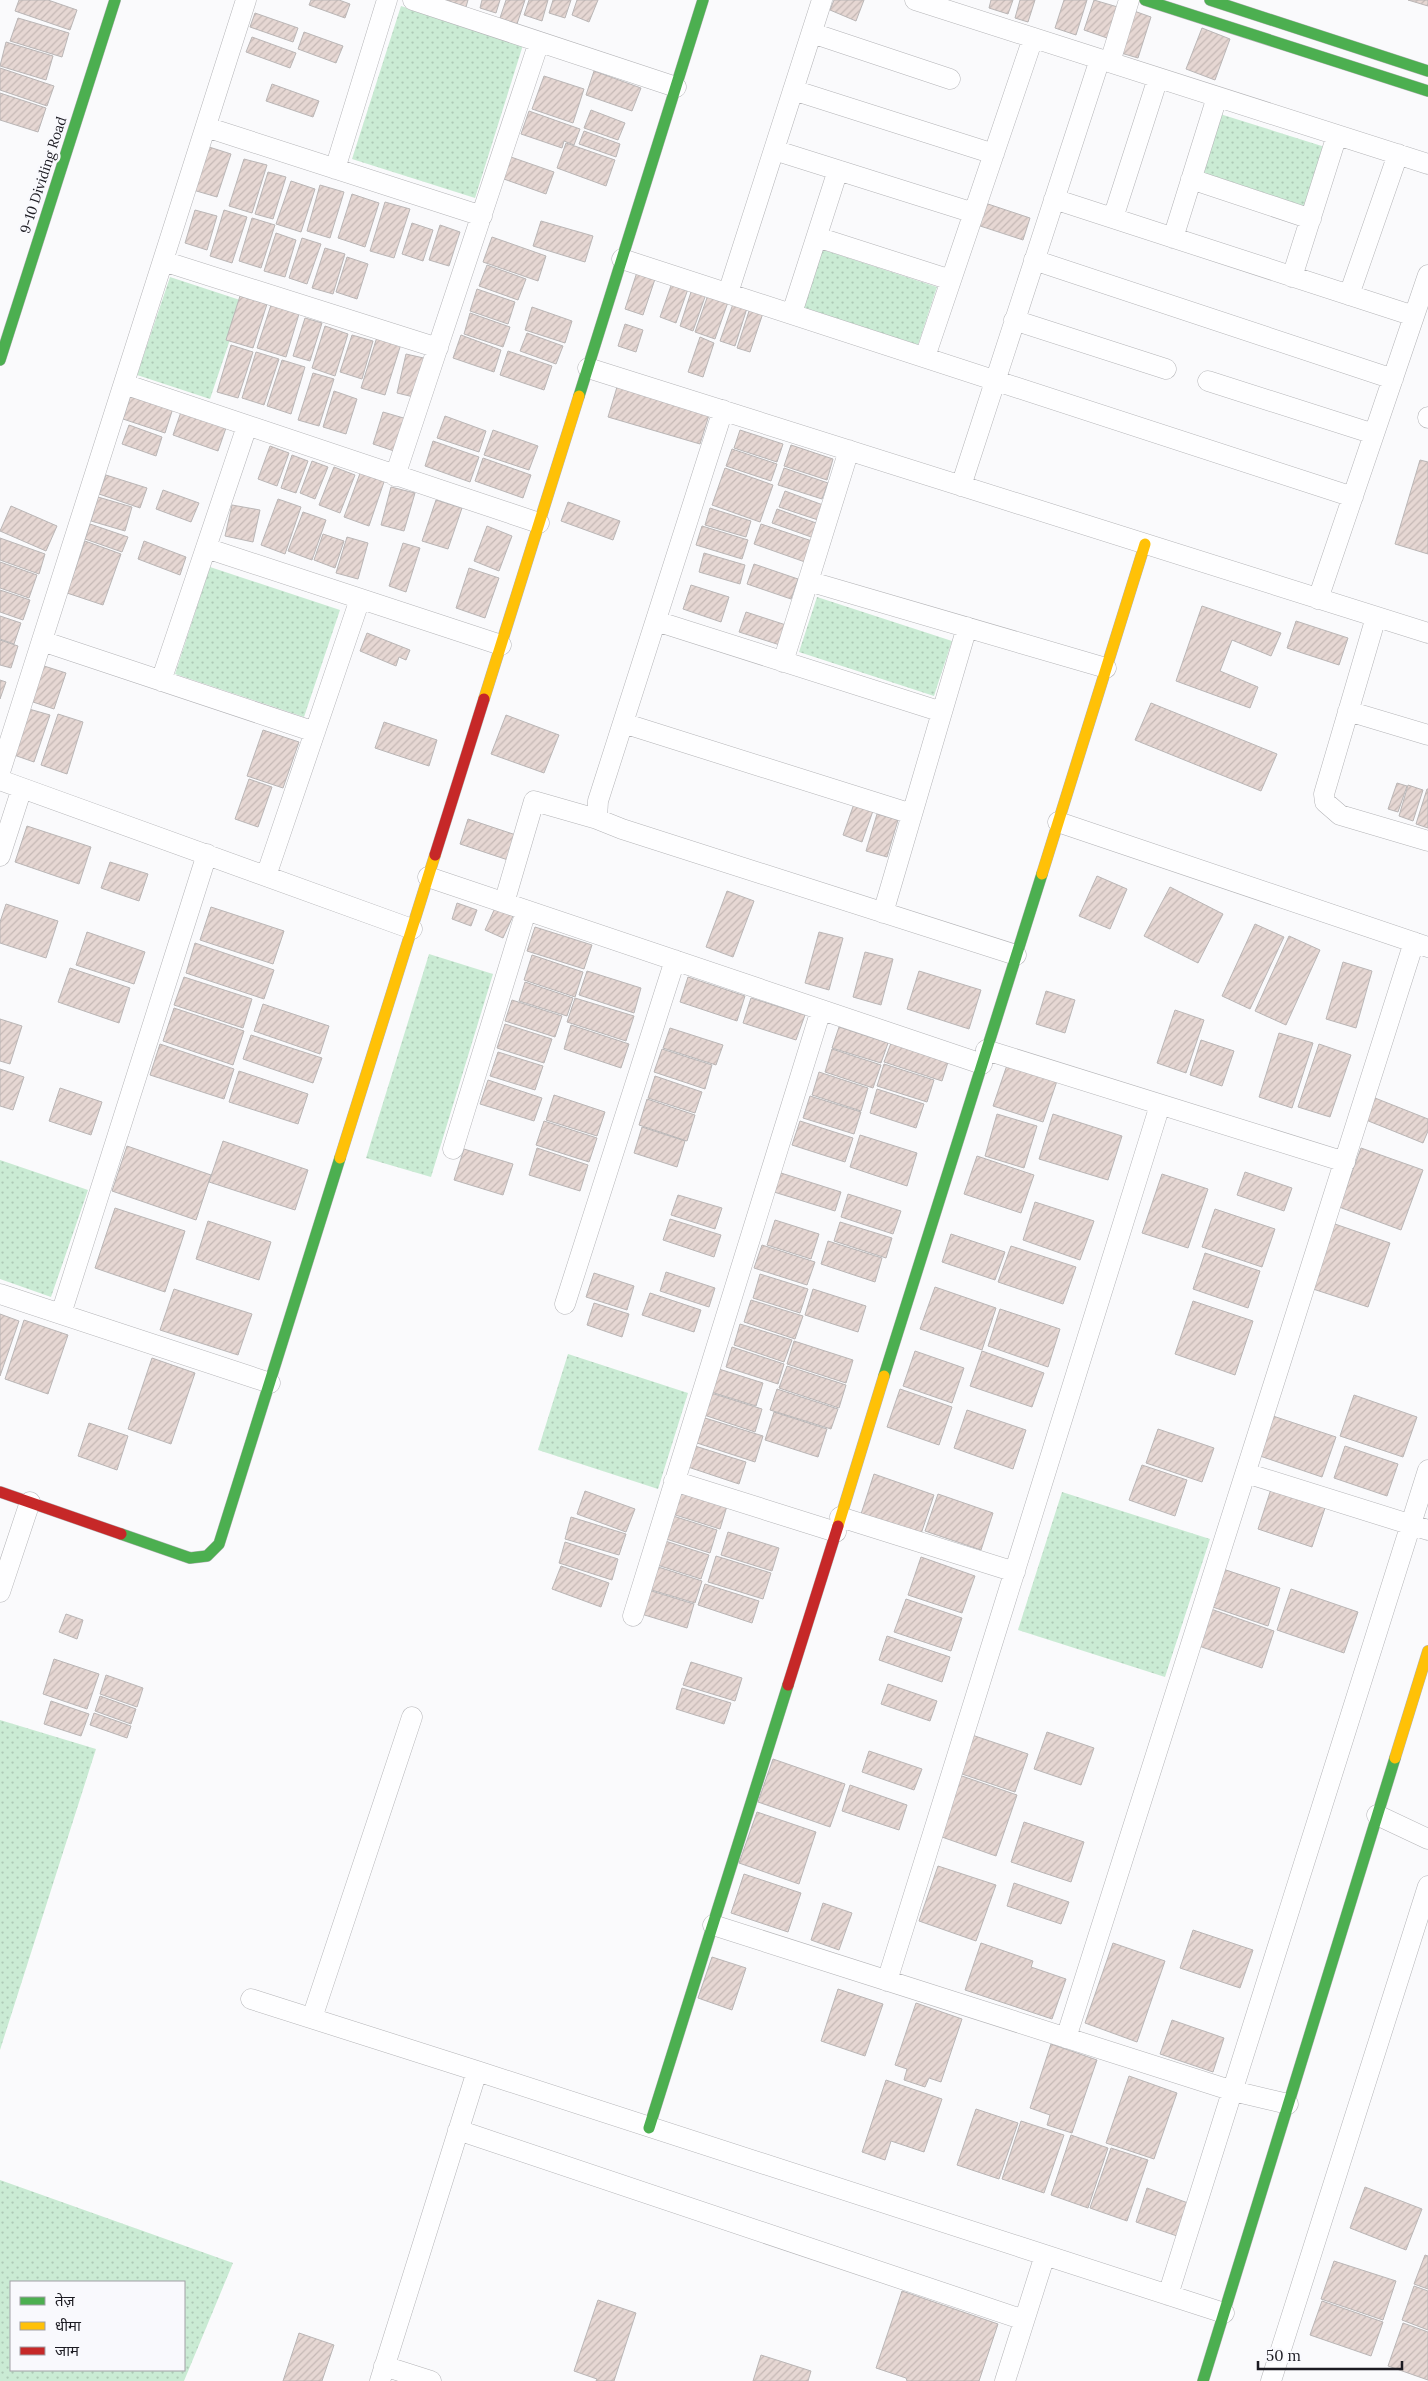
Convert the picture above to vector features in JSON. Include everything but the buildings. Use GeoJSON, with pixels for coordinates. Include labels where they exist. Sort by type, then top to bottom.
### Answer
{"type":"FeatureCollection","features":[{"type":"Feature","properties":{"kind":"street","name":"9-10 Dividing Road"},"geometry":{"type":"LineString","coordinates":[[0,360],[115,0]]}},
{"type":"Feature","properties":{"kind":"street"},"geometry":{"type":"LineString","coordinates":[[0,772],[246,0]]}},
{"type":"Feature","properties":{"kind":"street"},"geometry":{"type":"LineString","coordinates":[[335,169],[387,0]]}},
{"type":"Feature","properties":{"kind":"street"},"geometry":{"type":"LineString","coordinates":[[413,0],[676,87]]}},
{"type":"Feature","properties":{"kind":"street"},"geometry":{"type":"LineString","coordinates":[[0,1492],[190,1558],[202,1558],[212,1554],[219,1544],[703,0]]}},
{"type":"Feature","properties":{"kind":"street"},"geometry":{"type":"LineString","coordinates":[[728,293],[822,0]]}},
{"type":"Feature","properties":{"kind":"street"},"geometry":{"type":"LineString","coordinates":[[915,0],[1428,164]]}},
{"type":"Feature","properties":{"kind":"street"},"geometry":{"type":"LineString","coordinates":[[961,486],[1054,199],[1129,0]]}},
{"type":"Feature","properties":{"kind":"street"},"geometry":{"type":"LineString","coordinates":[[1145,0],[1182,6],[1428,91]]}},
{"type":"Feature","properties":{"kind":"street"},"geometry":{"type":"LineString","coordinates":[[1210,0],[1428,71]]}},
{"type":"Feature","properties":{"kind":"street"},"geometry":{"type":"LineString","coordinates":[[812,33],[950,79]]}},
{"type":"Feature","properties":{"kind":"street"},"geometry":{"type":"LineString","coordinates":[[925,357],[1033,38]]}},
{"type":"Feature","properties":{"kind":"street"},"geometry":{"type":"LineString","coordinates":[[395,476],[540,42]]}},
{"type":"Feature","properties":{"kind":"street"},"geometry":{"type":"LineString","coordinates":[[1113,218],[1158,78]]}},
{"type":"Feature","properties":{"kind":"street"},"geometry":{"type":"LineString","coordinates":[[793,90],[994,154]]}},
{"type":"Feature","properties":{"kind":"street"},"geometry":{"type":"LineString","coordinates":[[1173,238],[1217,97]]}},
{"type":"Feature","properties":{"kind":"street"},"geometry":{"type":"LineString","coordinates":[[206,127],[482,216]]}},
{"type":"Feature","properties":{"kind":"street"},"geometry":{"type":"LineString","coordinates":[[1292,277],[1337,135]]}},
{"type":"Feature","properties":{"kind":"street"},"geometry":{"type":"LineString","coordinates":[[774,150],[974,213]]}},
{"type":"Feature","properties":{"kind":"street"},"geometry":{"type":"LineString","coordinates":[[1349,295],[1398,154]]}},
{"type":"Feature","properties":{"kind":"street"},"geometry":{"type":"LineString","coordinates":[[792,313],[838,170]]}},
{"type":"Feature","properties":{"kind":"street"},"geometry":{"type":"LineString","coordinates":[[1191,180],[1311,219]]}},
{"type":"Feature","properties":{"kind":"street"},"geometry":{"type":"LineString","coordinates":[[1054,199],[1414,316]]}},
{"type":"Feature","properties":{"kind":"street"},"geometry":{"type":"LineString","coordinates":[[817,237],[951,280]]}},
{"type":"Feature","properties":{"kind":"street"},"geometry":{"type":"LineString","coordinates":[[622,259],[792,313],[1353,498]]}},
{"type":"Feature","properties":{"kind":"street"},"geometry":{"type":"LineString","coordinates":[[1034,260],[1393,379]]}},
{"type":"Feature","properties":{"kind":"street"},"geometry":{"type":"LineString","coordinates":[[163,261],[438,348]]}},
{"type":"Feature","properties":{"kind":"street"},"geometry":{"type":"LineString","coordinates":[[1318,599],[1428,275]]}},
{"type":"Feature","properties":{"kind":"street"},"geometry":{"type":"LineString","coordinates":[[1014,320],[1166,369]]}},
{"type":"Feature","properties":{"kind":"street"},"geometry":{"type":"LineString","coordinates":[[588,368],[1428,633]]}},
{"type":"Feature","properties":{"kind":"street"},"geometry":{"type":"LineString","coordinates":[[1208,381],[1374,434]]}},
{"type":"Feature","properties":{"kind":"street"},"geometry":{"type":"LineString","coordinates":[[124,384],[539,523]]}},
{"type":"Feature","properties":{"kind":"street"},"geometry":{"type":"LineString","coordinates":[[597,819],[598,801],[723,410]]}},
{"type":"Feature","properties":{"kind":"street"},"geometry":{"type":"LineString","coordinates":[[161,681],[246,426]]}},
{"type":"Feature","properties":{"kind":"street"},"geometry":{"type":"LineString","coordinates":[[783,662],[849,450]]}},
{"type":"Feature","properties":{"kind":"street"},"geometry":{"type":"LineString","coordinates":[[649,2128],[1145,544]]}},
{"type":"Feature","properties":{"kind":"street"},"geometry":{"type":"LineString","coordinates":[[206,548],[501,645]]}},
{"type":"Feature","properties":{"kind":"street"},"geometry":{"type":"LineString","coordinates":[[808,580],[1106,668]]}},
{"type":"Feature","properties":{"kind":"street"},"geometry":{"type":"LineString","coordinates":[[266,876],[360,599]]}},
{"type":"Feature","properties":{"kind":"street"},"geometry":{"type":"LineString","coordinates":[[1376,617],[1324,794],[1325,802],[1340,814],[1428,841]]}},
{"type":"Feature","properties":{"kind":"street"},"geometry":{"type":"LineString","coordinates":[[656,621],[942,712]]}},
{"type":"Feature","properties":{"kind":"street"},"geometry":{"type":"LineString","coordinates":[[883,913],[967,628]]}},
{"type":"Feature","properties":{"kind":"street"},"geometry":{"type":"LineString","coordinates":[[42,641],[315,732]]}},
{"type":"Feature","properties":{"kind":"street"},"geometry":{"type":"LineString","coordinates":[[1348,711],[1428,735]]}},
{"type":"Feature","properties":{"kind":"street"},"geometry":{"type":"LineString","coordinates":[[623,723],[912,814]]}},
{"type":"Feature","properties":{"kind":"street"},"geometry":{"type":"LineString","coordinates":[[0,780],[412,928]]}},
{"type":"Feature","properties":{"kind":"street"},"geometry":{"type":"LineString","coordinates":[[0,856],[22,788]]}},
{"type":"Feature","properties":{"kind":"street"},"geometry":{"type":"LineString","coordinates":[[504,903],[534,801],[597,819],[622,829],[1016,955]]}},
{"type":"Feature","properties":{"kind":"street"},"geometry":{"type":"LineString","coordinates":[[1058,822],[1421,945],[1345,1162],[1066,2038]]}},
{"type":"Feature","properties":{"kind":"street"},"geometry":{"type":"LineString","coordinates":[[61,1314],[207,854]]}},
{"type":"Feature","properties":{"kind":"street"},"geometry":{"type":"LineString","coordinates":[[428,878],[821,1010],[984,1057],[1160,1104],[1345,1162]]}},
{"type":"Feature","properties":{"kind":"street"},"geometry":{"type":"LineString","coordinates":[[453,1149],[526,911]]}},
{"type":"Feature","properties":{"kind":"street"},"geometry":{"type":"LineString","coordinates":[[565,1304],[675,960]]}},
{"type":"Feature","properties":{"kind":"street"},"geometry":{"type":"LineString","coordinates":[[633,1616],[821,1010]]}},
{"type":"Feature","properties":{"kind":"street"},"geometry":{"type":"LineString","coordinates":[[887,1981],[1160,1104]]}},
{"type":"Feature","properties":{"kind":"street"},"geometry":{"type":"LineString","coordinates":[[0,1294],[270,1384]]}},
{"type":"Feature","properties":{"kind":"street"},"geometry":{"type":"LineString","coordinates":[[1168,2295],[1233,2091],[1419,1527],[1428,1470]]}},
{"type":"Feature","properties":{"kind":"street"},"geometry":{"type":"LineString","coordinates":[[1246,1473],[1419,1527]]}},
{"type":"Feature","properties":{"kind":"street"},"geometry":{"type":"LineString","coordinates":[[674,1482],[1015,1572]]}},
{"type":"Feature","properties":{"kind":"street"},"geometry":{"type":"LineString","coordinates":[[0,1592],[30,1502]]}},
{"type":"Feature","properties":{"kind":"street"},"geometry":{"type":"LineString","coordinates":[[1203,2381],[1428,1651]]}},
{"type":"Feature","properties":{"kind":"street"},"geometry":{"type":"LineString","coordinates":[[312,2018],[412,1718]]}},
{"type":"Feature","properties":{"kind":"street"},"geometry":{"type":"LineString","coordinates":[[1377,1815],[1428,1839]]}},
{"type":"Feature","properties":{"kind":"street"},"geometry":{"type":"LineString","coordinates":[[1271,2381],[1428,1886]]}},
{"type":"Feature","properties":{"kind":"street"},"geometry":{"type":"LineString","coordinates":[[713,1925],[1233,2091],[1288,2104]]}},
{"type":"Feature","properties":{"kind":"street"},"geometry":{"type":"LineString","coordinates":[[251,1999],[1224,2313]]}},
{"type":"Feature","properties":{"kind":"street"},"geometry":{"type":"LineString","coordinates":[[431,2381],[382,2373],[477,2071]]}},
{"type":"Feature","properties":{"kind":"street"},"geometry":{"type":"LineString","coordinates":[[458,2130],[1024,2320]]}},
{"type":"Feature","properties":{"kind":"street"},"geometry":{"type":"LineString","coordinates":[[1005,2381],[1045,2255]]}},
{"type":"Feature","properties":{"kind":"green space"},"geometry":{"type":"Polygon","coordinates":[[[401,6],[523,45],[475,198],[352,159],[401,6]]]}},
{"type":"Feature","properties":{"kind":"green space"},"geometry":{"type":"Polygon","coordinates":[[[1220,114],[1325,147],[1305,210],[1200,177],[1220,114]]]}},
{"type":"Feature","properties":{"kind":"green space"},"geometry":{"type":"Polygon","coordinates":[[[821,249],[937,287],[918,345],[801,307],[821,249]]]}},
{"type":"Feature","properties":{"kind":"green space"},"geometry":{"type":"Polygon","coordinates":[[[170,277],[243,301],[210,399],[137,375],[170,277]]]}},
{"type":"Feature","properties":{"kind":"green space"},"geometry":{"type":"Polygon","coordinates":[[[210,567],[340,610],[304,717],[175,674],[210,567]]]}},
{"type":"Feature","properties":{"kind":"green space"},"geometry":{"type":"Polygon","coordinates":[[[817,597],[952,641],[934,696],[799,652],[817,597]]]}},
{"type":"Feature","properties":{"kind":"green space"},"geometry":{"type":"Polygon","coordinates":[[[429,954],[493,974],[431,1177],[366,1158],[429,954]]]}},
{"type":"Feature","properties":{"kind":"green space"},"geometry":{"type":"Polygon","coordinates":[[[0,1160],[88,1190],[51,1297],[0,1279],[0,1160]]]}},
{"type":"Feature","properties":{"kind":"green space"},"geometry":{"type":"Polygon","coordinates":[[[568,1354],[688,1393],[658,1489],[538,1450],[568,1354]]]}},
{"type":"Feature","properties":{"kind":"green space"},"geometry":{"type":"Polygon","coordinates":[[[1062,1492],[1210,1539],[1165,1677],[1018,1630],[1062,1492]]]}},
{"type":"Feature","properties":{"kind":"green space"},"geometry":{"type":"Polygon","coordinates":[[[0,1720],[96,1749],[0,2050],[0,1720]]]}},
{"type":"Feature","properties":{"kind":"green space"},"geometry":{"type":"Polygon","coordinates":[[[0,2180],[233,2263],[184,2381],[0,2381],[0,2180]]]}},
{"type":"Feature","properties":{"kind":"traffic: fast"},"geometry":{"type":"LineString","coordinates":[[0,360],[115,0]]}},
{"type":"Feature","properties":{"kind":"traffic: fast"},"geometry":{"type":"LineString","coordinates":[[579,396],[703,0]]}},
{"type":"Feature","properties":{"kind":"traffic: fast"},"geometry":{"type":"LineString","coordinates":[[1145,0],[1428,91]]}},
{"type":"Feature","properties":{"kind":"traffic: fast"},"geometry":{"type":"LineString","coordinates":[[1210,0],[1428,71]]}},
{"type":"Feature","properties":{"kind":"traffic: fast"},"geometry":{"type":"LineString","coordinates":[[884,1376],[1042,874]]}},
{"type":"Feature","properties":{"kind":"traffic: fast"},"geometry":{"type":"LineString","coordinates":[[121,1534],[190,1558],[207,1556],[219,1544],[340,1158]]}},
{"type":"Feature","properties":{"kind":"traffic: fast"},"geometry":{"type":"LineString","coordinates":[[649,2128],[788,1685]]}},
{"type":"Feature","properties":{"kind":"traffic: fast"},"geometry":{"type":"LineString","coordinates":[[1203,2381],[1395,1758]]}},
{"type":"Feature","properties":{"kind":"traffic: slow"},"geometry":{"type":"LineString","coordinates":[[484,699],[579,396]]}},
{"type":"Feature","properties":{"kind":"traffic: slow"},"geometry":{"type":"LineString","coordinates":[[1042,874],[1145,544]]}},
{"type":"Feature","properties":{"kind":"traffic: slow"},"geometry":{"type":"LineString","coordinates":[[340,1158],[435,855]]}},
{"type":"Feature","properties":{"kind":"traffic: slow"},"geometry":{"type":"LineString","coordinates":[[838,1526],[884,1376]]}},
{"type":"Feature","properties":{"kind":"traffic: slow"},"geometry":{"type":"LineString","coordinates":[[1395,1758],[1428,1651]]}},
{"type":"Feature","properties":{"kind":"traffic: jam"},"geometry":{"type":"LineString","coordinates":[[435,855],[484,699]]}},
{"type":"Feature","properties":{"kind":"traffic: jam"},"geometry":{"type":"LineString","coordinates":[[0,1492],[121,1534]]}},
{"type":"Feature","properties":{"kind":"traffic: jam"},"geometry":{"type":"LineString","coordinates":[[788,1685],[838,1526]]}}]}
